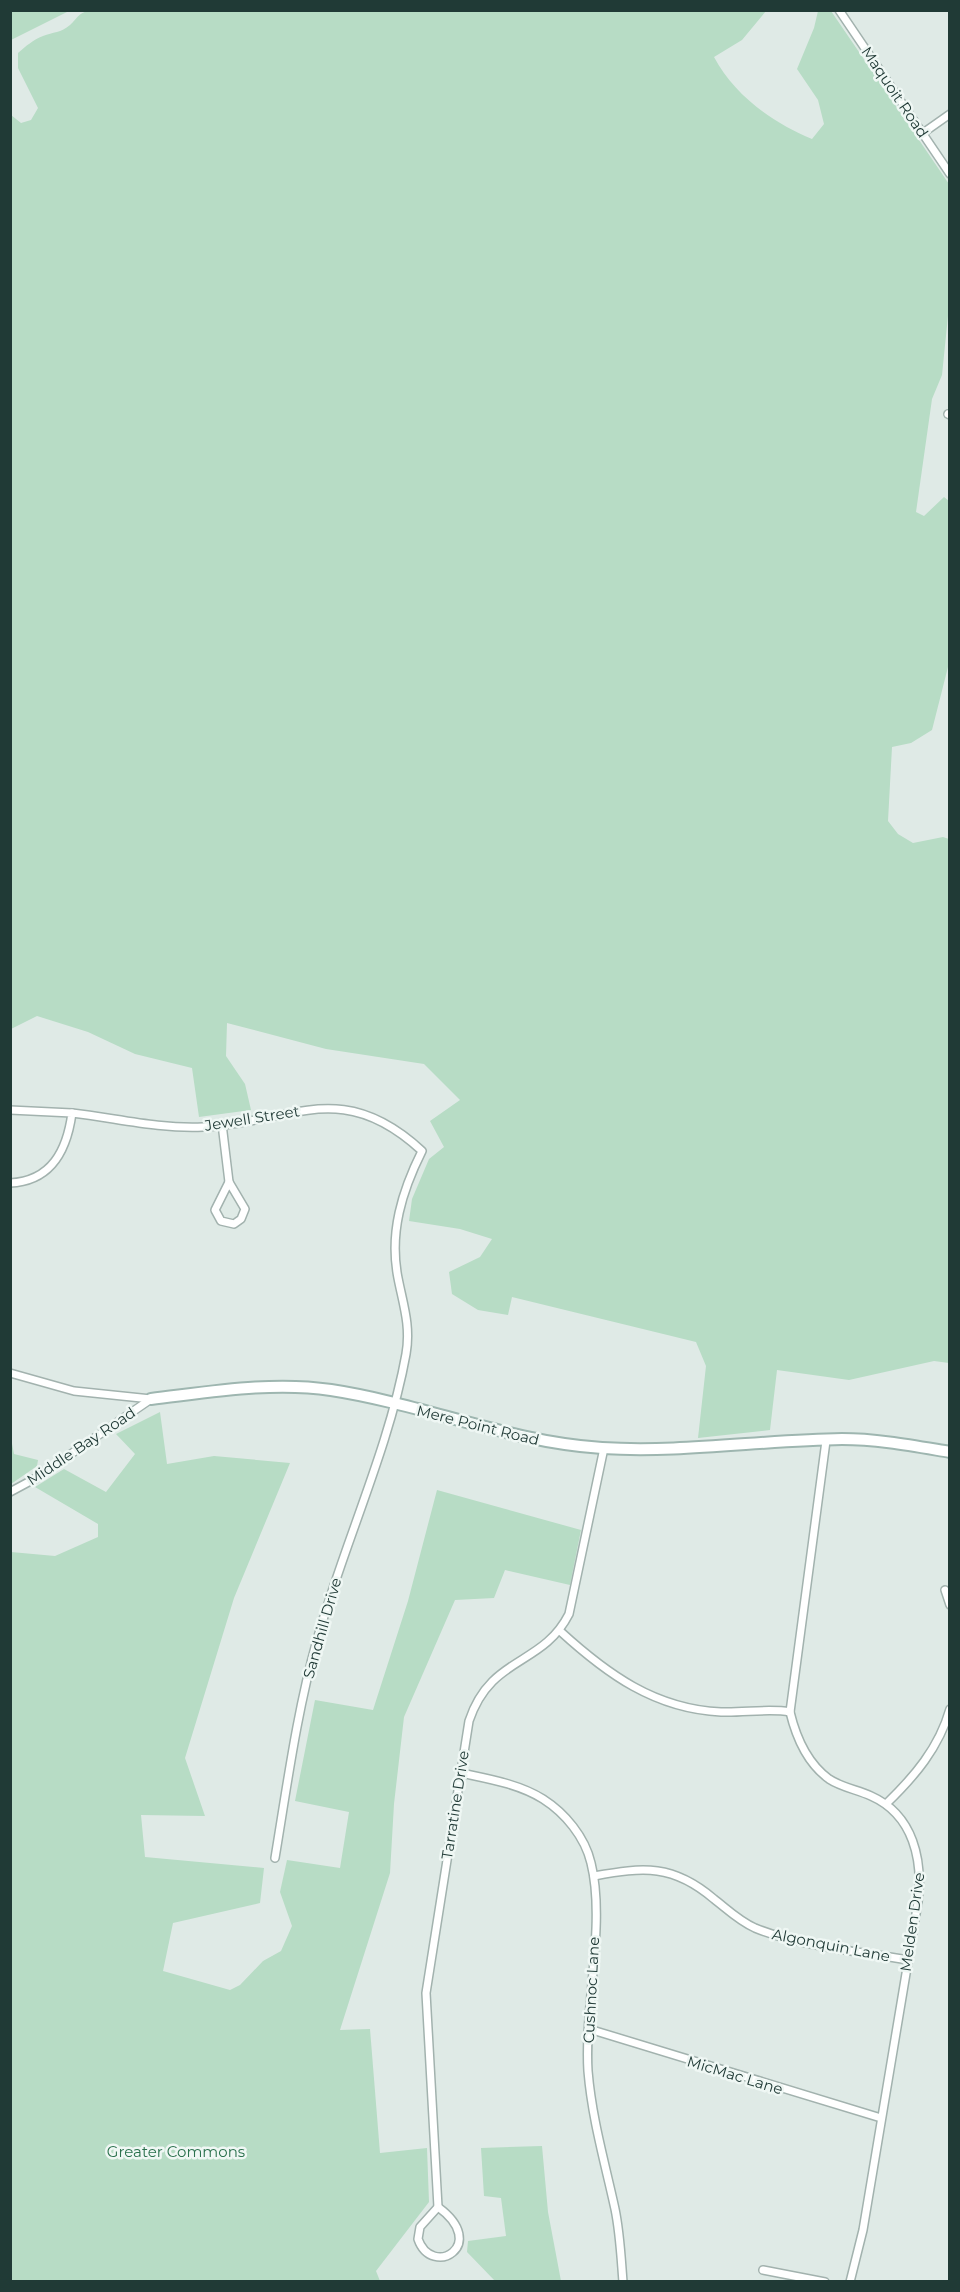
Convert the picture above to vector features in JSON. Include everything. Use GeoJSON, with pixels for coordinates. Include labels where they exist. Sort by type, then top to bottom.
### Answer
{"type":"FeatureCollection","features":[{"type":"Feature","properties":{"kind":"street","name":"Maquoit Road"},"geometry":{"type":"LineString","coordinates":[[838,10],[950,174]]}},
{"type":"Feature","properties":{"kind":"street"},"geometry":{"type":"LineString","coordinates":[[922,133],[950,114]]}},
{"type":"Feature","properties":{"kind":"street","name":"Jewell Street"},"geometry":{"type":"LineString","coordinates":[[10,1110],[72,1113],[156,1126],[222,1125],[296,1111],[335,1108],[374,1119],[422,1151]]}},
{"type":"Feature","properties":{"kind":"street"},"geometry":{"type":"LineString","coordinates":[[10,1183],[36,1178],[55,1164],[68,1139],[72,1113]]}},
{"type":"Feature","properties":{"kind":"street"},"geometry":{"type":"LineString","coordinates":[[222,1125],[229,1182],[245,1209],[241,1219],[234,1224],[221,1221],[215,1210],[229,1182]]}},
{"type":"Feature","properties":{"kind":"street","name":"Sandhill Drive"},"geometry":{"type":"LineString","coordinates":[[275,1858],[306,1683],[317,1639],[394,1404],[408,1333],[395,1264],[395,1234],[404,1191],[422,1151]]}},
{"type":"Feature","properties":{"kind":"street","name":"Mere Point Road"},"geometry":{"type":"LineString","coordinates":[[10,1373],[74,1391],[151,1399],[292,1387],[331,1390],[536,1440],[604,1448],[826,1441],[890,1442],[950,1452]]}},
{"type":"Feature","properties":{"kind":"street","name":"Middle Bay Road"},"geometry":{"type":"LineString","coordinates":[[10,1492],[36,1478],[151,1399]]}},
{"type":"Feature","properties":{"kind":"street","name":"Melden Drive"},"geometry":{"type":"LineString","coordinates":[[826,1441],[790,1712],[801,1745],[820,1771],[830,1780],[886,1804],[911,1834],[919,1857],[920,1887],[863,2230],[850,2282]]}},
{"type":"Feature","properties":{"kind":"street","name":"Tarratine Drive"},"geometry":{"type":"LineString","coordinates":[[438,2207],[426,1993],[469,1721],[480,1694],[500,1672],[542,1647],[560,1631],[569,1614],[582,1563],[604,1448]]}},
{"type":"Feature","properties":{"kind":"street"},"geometry":{"type":"LineString","coordinates":[[945,1590],[950,1605]]}},
{"type":"Feature","properties":{"kind":"street"},"geometry":{"type":"LineString","coordinates":[[560,1631],[617,1678],[663,1701],[703,1711],[790,1712]]}},
{"type":"Feature","properties":{"kind":"street"},"geometry":{"type":"LineString","coordinates":[[886,1804],[905,1785],[933,1749],[950,1710]]}},
{"type":"Feature","properties":{"kind":"street","name":"Cushnoc Lane"},"geometry":{"type":"LineString","coordinates":[[461,1773],[524,1789],[543,1799],[565,1818],[582,1840],[594,1876],[595,1918],[588,2055],[591,2101],[615,2210],[623,2282]]}},
{"type":"Feature","properties":{"kind":"street","name":"Algonquin Lane"},"geometry":{"type":"LineString","coordinates":[[594,1876],[651,1869],[671,1872],[699,1886],[729,1912],[762,1931],[791,1939],[908,1960]]}},
{"type":"Feature","properties":{"kind":"street","name":"MicMac Lane"},"geometry":{"type":"LineString","coordinates":[[589,2029],[881,2118]]}},
{"type":"Feature","properties":{"kind":"street"},"geometry":{"type":"LineString","coordinates":[[438,2207],[457,2224],[461,2238],[460,2245],[451,2255],[444,2258],[426,2252],[418,2239],[420,2227],[438,2207]]}},
{"type":"Feature","properties":{"kind":"street"},"geometry":{"type":"LineString","coordinates":[[763,2270],[825,2282]]}},
{"type":"Feature","properties":{"kind":"green space"},"geometry":{"type":"Polygon","coordinates":[[[11,10],[69,10],[69,11],[11,40],[11,10]]]}},
{"type":"Feature","properties":{"kind":"green space"},"geometry":{"type":"Polygon","coordinates":[[[88,11],[766,11],[742,40],[714,57],[732,84],[756,106],[783,125],[812,139],[824,124],[818,100],[797,69],[814,28],[818,11],[831,11],[949,184],[949,306],[942,375],[932,399],[916,512],[924,516],[944,497],[949,501],[949,663],[932,730],[911,743],[892,747],[888,821],[898,834],[913,843],[943,837],[949,839],[949,1363],[934,1361],[849,1380],[777,1370],[770,1430],[698,1438],[706,1366],[696,1342],[512,1297],[508,1315],[478,1310],[452,1294],[449,1272],[480,1257],[492,1239],[460,1229],[409,1221],[412,1199],[429,1159],[444,1147],[430,1121],[460,1100],[424,1064],[326,1049],[227,1023],[226,1056],[245,1084],[251,1110],[199,1117],[192,1068],[135,1054],[88,1032],[37,1016],[11,1029],[11,115],[21,123],[31,120],[38,108],[18,68],[18,53],[39,38],[67,28],[80,15],[88,11]]]}},
{"type":"Feature","properties":{"kind":"green space","name":"Greater Commons"},"geometry":{"type":"Polygon","coordinates":[[[160,1412],[167,1464],[214,1456],[290,1463],[234,1598],[185,1758],[205,1816],[141,1815],[145,1857],[264,1868],[260,1903],[173,1923],[163,1971],[230,1990],[240,1985],[263,1961],[281,1951],[292,1926],[280,1892],[287,1860],[340,1868],[349,1812],[295,1801],[315,1700],[373,1710],[408,1601],[437,1490],[581,1530],[570,1585],[505,1570],[494,1598],[455,1600],[404,1717],[394,1804],[390,1873],[340,2030],[370,2029],[380,2153],[427,2148],[429,2202],[376,2271],[380,2281],[11,2281],[11,1552],[55,1556],[98,1537],[98,1524],[35,1487],[64,1469],[106,1492],[135,1454],[116,1434],[160,1412]]]}},
{"type":"Feature","properties":{"kind":"green space"},"geometry":{"type":"Polygon","coordinates":[[[10,1433],[14,1454],[38,1460],[37,1466],[11,1484],[10,1433]]]}},
{"type":"Feature","properties":{"kind":"green space"},"geometry":{"type":"Polygon","coordinates":[[[542,2146],[548,2212],[561,2281],[495,2281],[467,2252],[468,2241],[506,2236],[501,2198],[484,2196],[481,2148],[542,2146]]]}}]}
